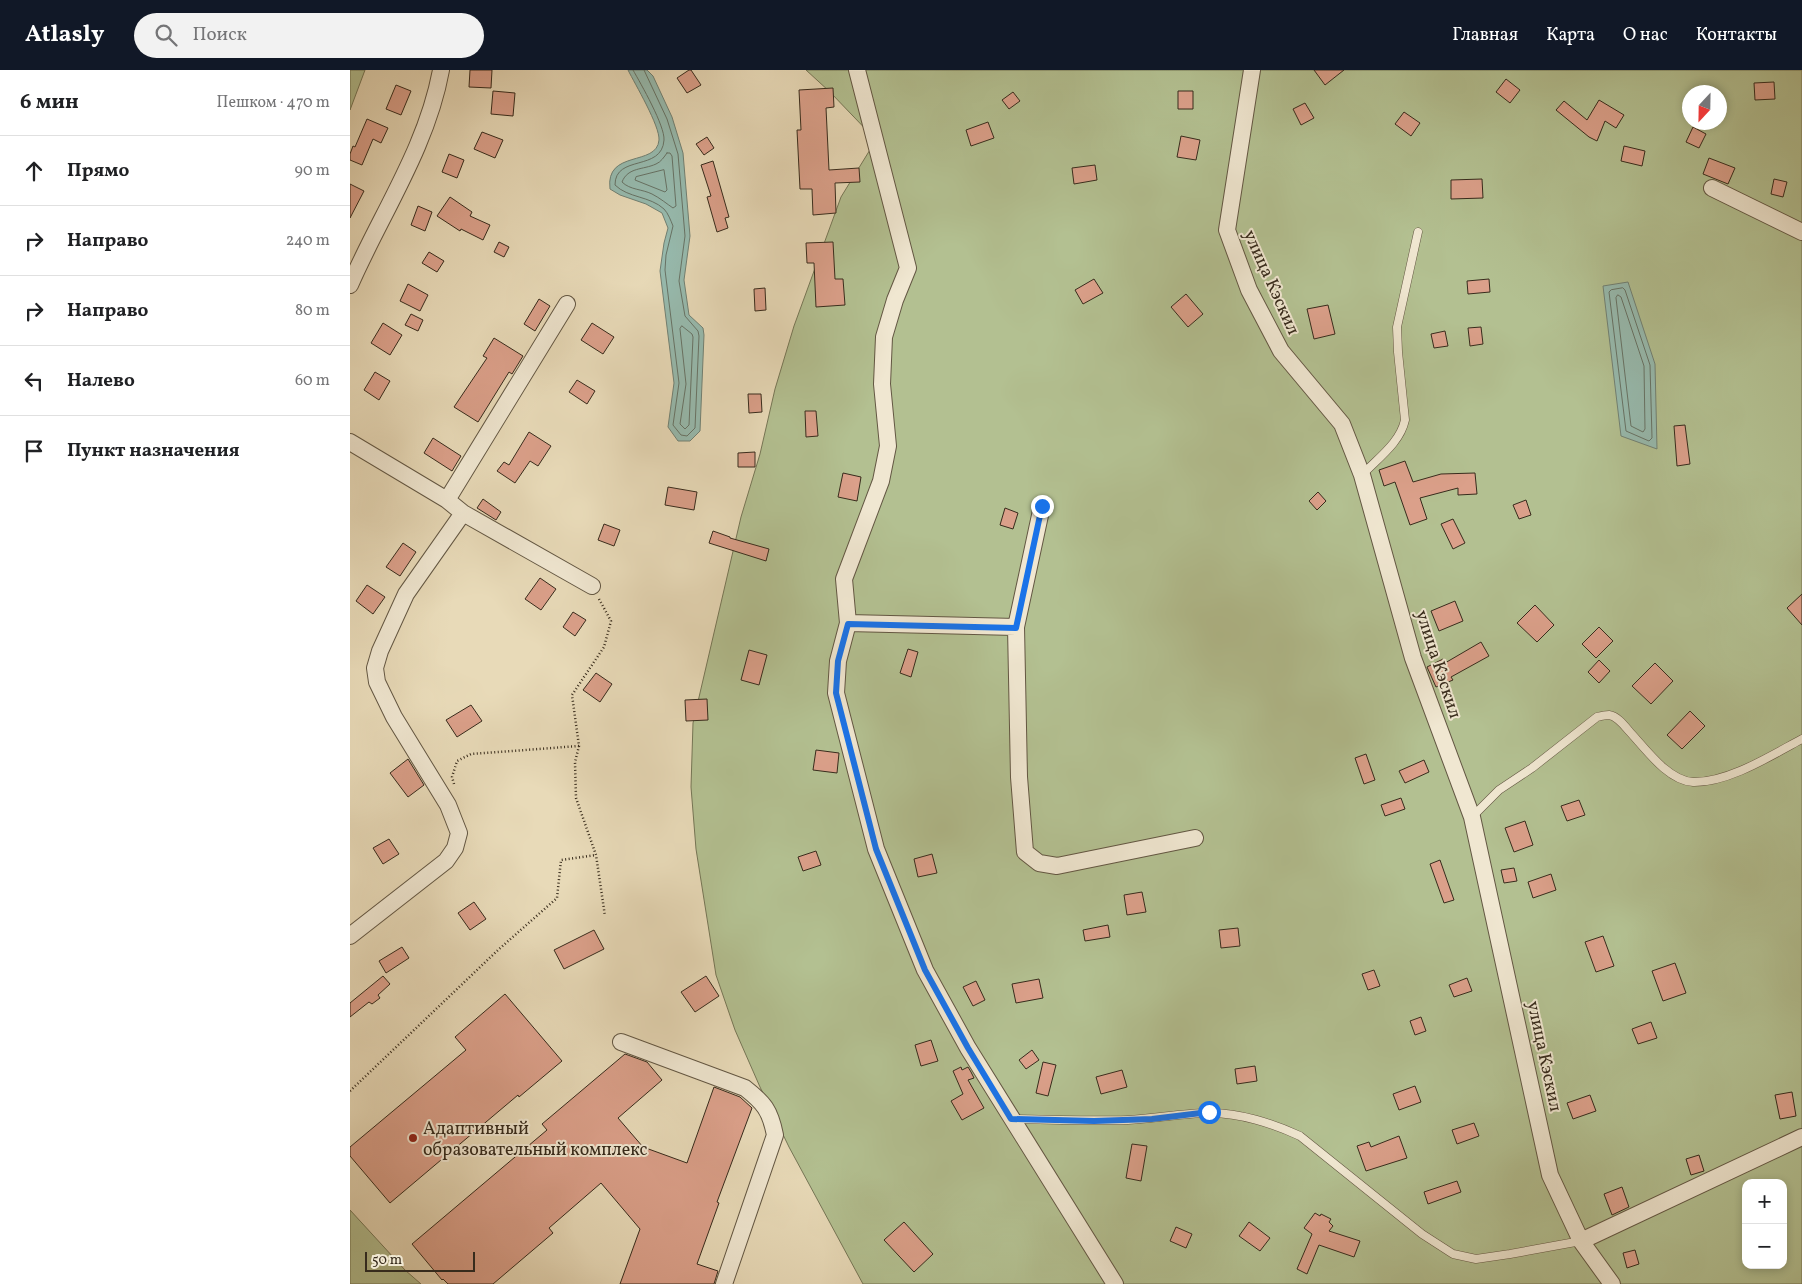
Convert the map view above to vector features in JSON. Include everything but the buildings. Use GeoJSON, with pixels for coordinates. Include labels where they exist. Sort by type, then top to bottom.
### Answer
{"type":"FeatureCollection","features":[{"type":"Feature","properties":{"kind":"street"},"geometry":{"type":"LineString","coordinates":[[350,285],[367,246],[425,131],[441,70]]}},
{"type":"Feature","properties":{"kind":"street"},"geometry":{"type":"LineString","coordinates":[[857,70],[908,268],[895,300],[884,336],[882,384],[888,446],[882,481],[844,579],[848,624],[838,661],[836,693],[876,849],[925,970],[968,1048],[1114,1284]]}},
{"type":"Feature","properties":{"kind":"street","name":"улица Кэскил"},"geometry":{"type":"LineString","coordinates":[[1252,70],[1227,230],[1249,290],[1281,351],[1342,424],[1362,475],[1413,658],[1472,817],[1550,1175],[1581,1240],[1612,1284]]}},
{"type":"Feature","properties":{"kind":"street"},"geometry":{"type":"LineString","coordinates":[[1712,188],[1802,232]]}},
{"type":"Feature","properties":{"kind":"street"},"geometry":{"type":"LineString","coordinates":[[447,500],[567,304]]}},
{"type":"Feature","properties":{"kind":"street"},"geometry":{"type":"LineString","coordinates":[[350,442],[447,500],[464,513],[592,586]]}},
{"type":"Feature","properties":{"kind":"street"},"geometry":{"type":"LineString","coordinates":[[1042,506],[1016,628],[1019,777],[1025,852],[1039,863],[1057,866],[1194,838]]}},
{"type":"Feature","properties":{"kind":"street"},"geometry":{"type":"LineString","coordinates":[[350,936],[446,861],[455,848],[459,833],[448,805],[394,717],[377,682],[375,668],[380,651],[406,594],[464,513]]}},
{"type":"Feature","properties":{"kind":"street"},"geometry":{"type":"LineString","coordinates":[[848,624],[1016,628]]}},
{"type":"Feature","properties":{"kind":"street"},"geometry":{"type":"LineString","coordinates":[[621,1042],[745,1088],[761,1100],[772,1119],[775,1135],[724,1284]]}},
{"type":"Feature","properties":{"kind":"street"},"geometry":{"type":"LineString","coordinates":[[1581,1240],[1802,1137]]}},
{"type":"Feature","properties":{"kind":"lane"},"geometry":{"type":"LineString","coordinates":[[1362,475],[1398,438],[1403,430],[1405,420],[1397,327],[1418,232]]}},
{"type":"Feature","properties":{"kind":"lane"},"geometry":{"type":"LineString","coordinates":[[1472,817],[1499,790],[1532,768],[1597,717],[1609,715],[1620,721],[1657,762],[1674,777],[1692,782],[1711,780],[1743,770],[1802,739]]}},
{"type":"Feature","properties":{"kind":"lane"},"geometry":{"type":"LineString","coordinates":[[1011,1119],[1094,1121],[1152,1119],[1209,1112],[1245,1117],[1277,1125],[1300,1136],[1422,1234],[1452,1254],[1476,1259],[1581,1240]]}},
{"type":"Feature","properties":{"kind":"path"},"geometry":{"type":"LineString","coordinates":[[592,586],[611,621],[604,647],[572,696],[579,746],[574,762],[576,798],[596,855],[605,916]]}},
{"type":"Feature","properties":{"kind":"path"},"geometry":{"type":"LineString","coordinates":[[448,805],[454,785],[452,777],[457,761],[471,754],[579,746]]}},
{"type":"Feature","properties":{"kind":"path"},"geometry":{"type":"LineString","coordinates":[[350,1091],[498,950],[557,898],[561,860],[596,855]]}},
{"type":"Feature","properties":{"kind":"green space"},"geometry":{"type":"Polygon","coordinates":[[[350,70],[365,70],[350,110],[350,70]]]}},
{"type":"Feature","properties":{"kind":"green space"},"geometry":{"type":"Polygon","coordinates":[[[806,70],[1802,70],[1802,1284],[863,1284],[789,1147],[735,1030],[716,975],[696,849],[691,787],[693,723],[741,517],[760,454],[775,389],[794,326],[841,197],[876,140],[806,70]]]}},
{"type":"Feature","properties":{"kind":"green space"},"geometry":{"type":"Polygon","coordinates":[[[350,1210],[405,1270],[421,1284],[350,1284],[350,1210]]]}},
{"type":"Feature","properties":{"kind":"water"},"geometry":{"type":"Polygon","coordinates":[[[628,70],[647,70],[653,76],[672,117],[683,153],[690,236],[684,280],[689,315],[703,328],[704,335],[700,431],[690,441],[678,441],[668,427],[674,383],[660,271],[668,228],[662,213],[610,189],[611,177],[615,168],[650,153],[656,148],[659,140],[656,125],[628,70]]]}},
{"type":"Feature","properties":{"kind":"water"},"geometry":{"type":"Polygon","coordinates":[[[1628,282],[1655,364],[1657,449],[1621,436],[1603,286],[1628,282]]]}},
{"type":"Feature","properties":{"kind":"place","name":"Адаптивный образовательный комплекс"},"geometry":{"type":"Point","coordinates":[413,1138]}},
{"type":"Feature","properties":{"kind":"route"},"geometry":{"type":"LineString","coordinates":[[1042,506],[1016,628],[848,624],[838,661],[836,693],[876,849],[925,970],[968,1048],[1011,1119],[1094,1121],[1152,1119],[1209,1112]]}}]}
